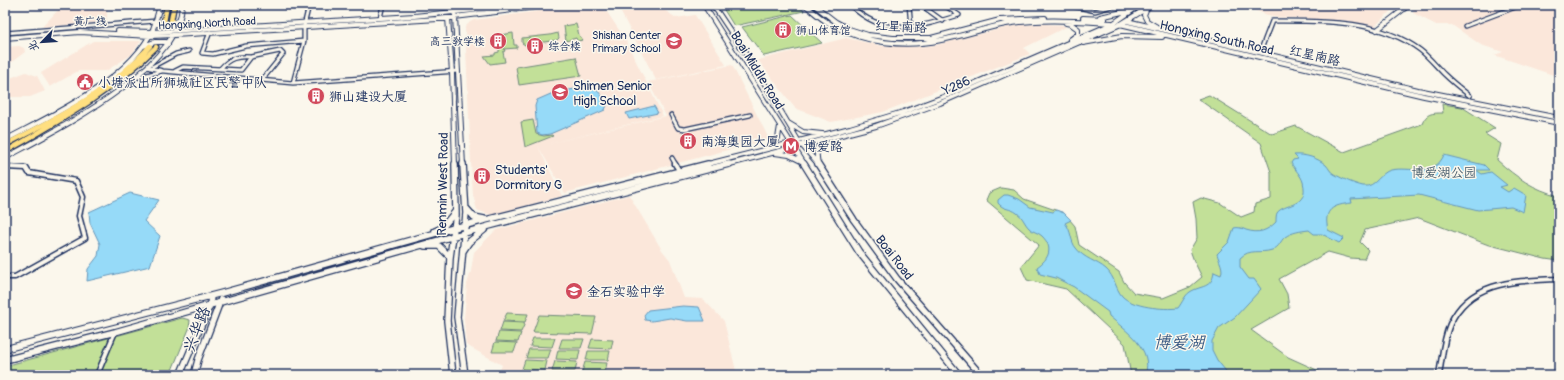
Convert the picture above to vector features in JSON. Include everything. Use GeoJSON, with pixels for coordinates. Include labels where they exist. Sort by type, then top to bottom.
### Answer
{"type":"FeatureCollection","features":[{"type":"Feature","properties":{"kind":"main road"},"geometry":{"type":"LineString","coordinates":[[5,140],[91,91],[121,68],[142,47],[151,34],[160,5]]}},
{"type":"Feature","properties":{"kind":"main road"},"geometry":{"type":"LineString","coordinates":[[164,22],[167,5]]}},
{"type":"Feature","properties":{"kind":"main road"},"geometry":{"type":"LineString","coordinates":[[171,21],[174,5]]}},
{"type":"Feature","properties":{"kind":"main road"},"geometry":{"type":"LineString","coordinates":[[5,158],[99,103],[149,67],[175,33],[180,20],[182,5]]}},
{"type":"Feature","properties":{"kind":"main road"},"geometry":{"type":"LineString","coordinates":[[448,18],[455,15],[524,5]]}},
{"type":"Feature","properties":{"kind":"main road"},"geometry":{"type":"LineString","coordinates":[[175,33],[380,18],[455,15],[553,5]]}},
{"type":"Feature","properties":{"kind":"main road","name":"Boai Middle Road"},"geometry":{"type":"LineString","coordinates":[[704,5],[792,146]]}},
{"type":"Feature","properties":{"kind":"main road","name":"Boai Middle Road"},"geometry":{"type":"LineString","coordinates":[[713,5],[759,74],[800,144]]}},
{"type":"Feature","properties":{"kind":"main road","name":"Hongxing South Road"},"geometry":{"type":"LineString","coordinates":[[805,5],[831,25],[846,31],[865,38],[910,44],[932,42],[1005,24],[1051,21],[1118,23],[1424,96],[1559,123]]}},
{"type":"Feature","properties":{"kind":"main road","name":"红星南路"},"geometry":{"type":"LineString","coordinates":[[814,5],[836,22],[849,29],[868,35],[893,38],[931,38],[1000,20],[1015,18],[1090,18],[1118,23],[1128,21],[1418,90],[1559,118]]}},
{"type":"Feature","properties":{"kind":"main road"},"geometry":{"type":"LineString","coordinates":[[1090,18],[1124,12],[1139,5]]}},
{"type":"Feature","properties":{"kind":"main road","name":"Y286"},"geometry":{"type":"LineString","coordinates":[[792,146],[876,126],[918,112],[1118,23],[1139,5]]}},
{"type":"Feature","properties":{"kind":"main road"},"geometry":{"type":"LineString","coordinates":[[1128,21],[1152,5]]}},
{"type":"Feature","properties":{"kind":"main road"},"geometry":{"type":"LineString","coordinates":[[1376,30],[1409,5]]}},
{"type":"Feature","properties":{"kind":"main road"},"geometry":{"type":"LineString","coordinates":[[1147,9],[1144,15],[1147,21],[1170,32]]}},
{"type":"Feature","properties":{"kind":"main road"},"geometry":{"type":"LineString","coordinates":[[455,15],[465,206],[457,317],[466,375]]}},
{"type":"Feature","properties":{"kind":"main road","name":"Hongxing North Road"},"geometry":{"type":"LineString","coordinates":[[151,34],[210,32],[304,24],[448,18]]}},
{"type":"Feature","properties":{"kind":"main road","name":"Renmin West Road"},"geometry":{"type":"LineString","coordinates":[[448,18],[452,72],[456,211],[450,257],[447,320],[453,375]]}},
{"type":"Feature","properties":{"kind":"main road"},"geometry":{"type":"LineString","coordinates":[[155,23],[166,25],[180,20]]}},
{"type":"Feature","properties":{"kind":"main road"},"geometry":{"type":"LineString","coordinates":[[1051,21],[1071,24],[1078,29],[1078,34],[1064,47]]}},
{"type":"Feature","properties":{"kind":"main road","name":"黄广线"},"geometry":{"type":"LineString","coordinates":[[5,35],[80,32],[151,34]]}},
{"type":"Feature","properties":{"kind":"main road"},"geometry":{"type":"LineString","coordinates":[[1064,47],[1110,36],[1133,34],[1166,37],[1248,53]]}},
{"type":"Feature","properties":{"kind":"main road"},"geometry":{"type":"LineString","coordinates":[[142,47],[155,42],[166,42],[168,44]]}},
{"type":"Feature","properties":{"kind":"main road"},"geometry":{"type":"LineString","coordinates":[[5,146],[97,92],[125,72],[150,46]]}},
{"type":"Feature","properties":{"kind":"main road"},"geometry":{"type":"LineString","coordinates":[[5,152],[104,93],[136,68],[156,47]]}},
{"type":"Feature","properties":{"kind":"main road"},"geometry":{"type":"LineString","coordinates":[[788,123],[803,132],[826,137]]}},
{"type":"Feature","properties":{"kind":"main road"},"geometry":{"type":"LineString","coordinates":[[764,151],[778,138],[780,126]]}},
{"type":"Feature","properties":{"kind":"main road"},"geometry":{"type":"LineString","coordinates":[[819,165],[816,150],[819,144],[826,137]]}},
{"type":"Feature","properties":{"kind":"main road","name":"Boai Road"},"geometry":{"type":"LineString","coordinates":[[800,144],[819,165],[854,220],[897,279],[981,375]]}},
{"type":"Feature","properties":{"kind":"main road"},"geometry":{"type":"LineString","coordinates":[[5,349],[211,296],[464,225],[764,151],[792,146]]}},
{"type":"Feature","properties":{"kind":"main road"},"geometry":{"type":"LineString","coordinates":[[5,360],[115,332],[489,226],[772,153],[792,146]]}},
{"type":"Feature","properties":{"kind":"main road","name":"Boai Road"},"geometry":{"type":"LineString","coordinates":[[792,146],[858,252],[959,375]]}},
{"type":"Feature","properties":{"kind":"main road"},"geometry":{"type":"LineString","coordinates":[[772,153],[789,155],[801,161]]}},
{"type":"Feature","properties":{"kind":"main road"},"geometry":{"type":"LineString","coordinates":[[465,206],[474,217],[491,219]]}},
{"type":"Feature","properties":{"kind":"main road"},"geometry":{"type":"LineString","coordinates":[[427,236],[442,228],[456,211]]}},
{"type":"Feature","properties":{"kind":"main road"},"geometry":{"type":"LineString","coordinates":[[462,254],[469,242],[489,226]]}},
{"type":"Feature","properties":{"kind":"main road"},"geometry":{"type":"LineString","coordinates":[[410,248],[439,246],[450,257]]}},
{"type":"Feature","properties":{"kind":"main road","name":"兴华路"},"geometry":{"type":"LineString","coordinates":[[194,375],[198,360],[221,301],[222,293]]}},
{"type":"Feature","properties":{"kind":"main road","name":"兴华路"},"geometry":{"type":"LineString","coordinates":[[180,375],[210,305],[211,296]]}},
{"type":"Feature","properties":{"kind":"street"},"geometry":{"type":"LineString","coordinates":[[292,83],[304,41],[304,24],[309,5]]}},
{"type":"Feature","properties":{"kind":"street"},"geometry":{"type":"LineString","coordinates":[[380,18],[383,5]]}},
{"type":"Feature","properties":{"kind":"street"},"geometry":{"type":"LineString","coordinates":[[455,15],[456,5]]}},
{"type":"Feature","properties":{"kind":"street"},"geometry":{"type":"LineString","coordinates":[[850,5],[856,13],[868,21],[896,28],[911,27],[943,21],[959,16],[944,5]]}},
{"type":"Feature","properties":{"kind":"street"},"geometry":{"type":"LineString","coordinates":[[911,27],[909,5],[915,5]]}},
{"type":"Feature","properties":{"kind":"street"},"geometry":{"type":"LineString","coordinates":[[921,5],[943,21]]}},
{"type":"Feature","properties":{"kind":"street"},"geometry":{"type":"LineString","coordinates":[[1069,5],[1095,11],[1115,5]]}},
{"type":"Feature","properties":{"kind":"street"},"geometry":{"type":"LineString","coordinates":[[1465,26],[1521,5]]}},
{"type":"Feature","properties":{"kind":"street"},"geometry":{"type":"LineString","coordinates":[[1260,52],[1272,21],[1336,22],[1356,25],[1376,30],[1408,43],[1420,50],[1470,96]]}},
{"type":"Feature","properties":{"kind":"street"},"geometry":{"type":"LineString","coordinates":[[5,35],[155,23]]}},
{"type":"Feature","properties":{"kind":"street"},"geometry":{"type":"LineString","coordinates":[[210,32],[202,53],[213,54],[246,46],[304,41]]}},
{"type":"Feature","properties":{"kind":"street"},"geometry":{"type":"LineString","coordinates":[[149,67],[176,54],[189,51]]}},
{"type":"Feature","properties":{"kind":"street"},"geometry":{"type":"LineString","coordinates":[[220,69],[226,60],[236,56],[251,56],[280,51],[283,54],[262,80]]}},
{"type":"Feature","properties":{"kind":"street"},"geometry":{"type":"LineString","coordinates":[[174,72],[183,67],[241,70],[251,56]]}},
{"type":"Feature","properties":{"kind":"street"},"geometry":{"type":"LineString","coordinates":[[149,67],[163,71],[292,83],[458,71]]}},
{"type":"Feature","properties":{"kind":"street"},"geometry":{"type":"LineString","coordinates":[[133,78],[163,71]]}},
{"type":"Feature","properties":{"kind":"street"},"geometry":{"type":"LineString","coordinates":[[671,115],[678,128],[685,129],[750,115]]}},
{"type":"Feature","properties":{"kind":"street"},"geometry":{"type":"LineString","coordinates":[[672,158],[680,172]]}},
{"type":"Feature","properties":{"kind":"street"},"geometry":{"type":"LineString","coordinates":[[5,167],[26,168],[28,173],[76,180],[83,198],[79,216],[85,238],[15,277],[5,277]]}},
{"type":"Feature","properties":{"kind":"street"},"geometry":{"type":"LineString","coordinates":[[1439,375],[1450,325],[1456,313],[1464,303],[1479,291],[1488,287],[1502,284],[1559,279]]}},
{"type":"Feature","properties":{"kind":"street"},"geometry":{"type":"LineString","coordinates":[[97,375],[115,332]]}},
{"type":"Feature","properties":{"kind":"shaded area","name":"Shimen Senior High School"},"geometry":{"type":"Polygon","coordinates":[[[584,5],[597,5],[607,12],[625,39],[663,116],[543,145],[666,116],[648,82],[732,65],[769,139],[565,193],[538,146],[562,196],[491,215],[477,210],[473,195],[465,27],[474,20],[584,5]]]}},
{"type":"Feature","properties":{"kind":"shaded area","name":"Shishan Center Primary School"},"geometry":{"type":"Polygon","coordinates":[[[617,5],[661,5],[663,9],[676,18],[695,15],[726,65],[656,80],[617,5]]]}},
{"type":"Feature","properties":{"kind":"shaded area"},"geometry":{"type":"Polygon","coordinates":[[[1256,5],[1397,5],[1374,27],[1349,21],[1273,17],[1254,10],[1256,5]]]}},
{"type":"Feature","properties":{"kind":"shaded area"},"geometry":{"type":"Polygon","coordinates":[[[1414,5],[1559,5],[1559,77],[1494,55],[1503,52],[1481,45],[1452,25],[1436,25],[1413,13],[1414,5]]]}},
{"type":"Feature","properties":{"kind":"shaded area"},"geometry":{"type":"Polygon","coordinates":[[[107,6],[107,22],[42,27],[59,9],[107,6]]]}},
{"type":"Feature","properties":{"kind":"shaded area"},"geometry":{"type":"Polygon","coordinates":[[[1042,24],[1062,25],[1066,27],[1024,48],[1030,54],[883,112],[831,122],[795,108],[758,60],[846,38],[883,46],[917,47],[936,45],[1008,27],[1042,24]]]}},
{"type":"Feature","properties":{"kind":"shaded area"},"geometry":{"type":"Polygon","coordinates":[[[93,41],[141,41],[131,55],[106,71],[78,71],[50,87],[41,73],[93,41]]]}},
{"type":"Feature","properties":{"kind":"shaded area"},"geometry":{"type":"Polygon","coordinates":[[[19,46],[24,48],[25,52],[5,67],[5,47],[19,46]]]}},
{"type":"Feature","properties":{"kind":"shaded area"},"geometry":{"type":"Polygon","coordinates":[[[26,72],[37,76],[45,91],[30,97],[5,97],[5,80],[26,72]]]}},
{"type":"Feature","properties":{"kind":"shaded area","name":"金石实验中学"},"geometry":{"type":"Polygon","coordinates":[[[629,195],[662,250],[670,260],[684,298],[703,299],[724,321],[737,375],[498,375],[502,365],[466,345],[464,319],[467,284],[474,252],[496,230],[629,195]]]}},
{"type":"Feature","properties":{"kind":"green space"},"geometry":{"type":"Polygon","coordinates":[[[721,5],[797,5],[804,11],[734,26],[721,5]]]}},
{"type":"Feature","properties":{"kind":"green space"},"geometry":{"type":"Polygon","coordinates":[[[792,15],[822,43],[764,56],[742,27],[792,15]]]}},
{"type":"Feature","properties":{"kind":"green space"},"geometry":{"type":"Polygon","coordinates":[[[576,24],[579,35],[583,40],[577,41],[576,38],[566,41],[564,26],[576,24]]]}},
{"type":"Feature","properties":{"kind":"green space"},"geometry":{"type":"Polygon","coordinates":[[[513,33],[514,45],[517,45],[517,48],[504,49],[505,51],[503,52],[505,62],[490,64],[484,56],[495,55],[495,53],[499,52],[501,47],[500,35],[513,33]]]}},
{"type":"Feature","properties":{"kind":"green space"},"geometry":{"type":"Polygon","coordinates":[[[558,33],[559,38],[557,40],[525,45],[522,43],[522,38],[558,33]]]}},
{"type":"Feature","properties":{"kind":"green space"},"geometry":{"type":"Polygon","coordinates":[[[576,57],[581,76],[519,85],[516,67],[576,57]]]}},
{"type":"Feature","properties":{"kind":"green space","name":"博爱湖公园"},"geometry":{"type":"Polygon","coordinates":[[[1209,95],[1272,134],[1296,126],[1344,152],[1422,124],[1425,118],[1430,114],[1443,113],[1442,104],[1462,107],[1495,128],[1485,134],[1501,144],[1497,160],[1526,182],[1541,190],[1559,196],[1559,261],[1545,259],[1486,244],[1419,218],[1365,230],[1360,242],[1368,250],[1364,259],[1350,258],[1328,252],[1279,279],[1287,294],[1289,308],[1251,330],[1288,357],[1328,375],[1131,375],[1125,344],[1066,289],[1027,280],[1021,267],[1039,245],[986,200],[989,193],[1001,188],[1014,190],[1024,199],[1064,213],[1075,226],[1079,245],[1119,272],[1124,282],[1134,293],[1163,298],[1190,287],[1202,277],[1190,250],[1197,238],[1193,202],[1201,198],[1220,203],[1241,217],[1254,212],[1255,204],[1271,199],[1271,172],[1261,143],[1198,99],[1209,95]]]}},
{"type":"Feature","properties":{"kind":"green space"},"geometry":{"type":"Polygon","coordinates":[[[533,120],[536,134],[553,136],[525,147],[521,122],[533,120]]]}},
{"type":"Feature","properties":{"kind":"green space"},"geometry":{"type":"Polygon","coordinates":[[[507,313],[528,314],[525,322],[503,321],[507,313]]]}},
{"type":"Feature","properties":{"kind":"green space"},"geometry":{"type":"Polygon","coordinates":[[[539,315],[596,317],[592,334],[533,332],[539,315]]]}},
{"type":"Feature","properties":{"kind":"green space"},"geometry":{"type":"Polygon","coordinates":[[[182,318],[190,320],[189,329],[170,375],[5,375],[5,366],[182,318]]]}},
{"type":"Feature","properties":{"kind":"green space"},"geometry":{"type":"Polygon","coordinates":[[[503,322],[525,323],[521,332],[500,331],[503,322]]]}},
{"type":"Feature","properties":{"kind":"green space"},"geometry":{"type":"Polygon","coordinates":[[[499,332],[521,333],[518,342],[496,341],[499,332]]]}},
{"type":"Feature","properties":{"kind":"green space"},"geometry":{"type":"Polygon","coordinates":[[[533,338],[555,338],[552,347],[530,346],[533,338]]]}},
{"type":"Feature","properties":{"kind":"green space"},"geometry":{"type":"Polygon","coordinates":[[[562,339],[584,339],[581,348],[559,348],[562,339]]]}},
{"type":"Feature","properties":{"kind":"green space"},"geometry":{"type":"Polygon","coordinates":[[[592,339],[613,340],[611,349],[589,348],[592,339]]]}},
{"type":"Feature","properties":{"kind":"green space"},"geometry":{"type":"Polygon","coordinates":[[[495,342],[517,343],[514,352],[492,352],[495,342]]]}},
{"type":"Feature","properties":{"kind":"green space"},"geometry":{"type":"Polygon","coordinates":[[[529,349],[551,349],[548,358],[526,358],[529,349]]]}},
{"type":"Feature","properties":{"kind":"green space"},"geometry":{"type":"Polygon","coordinates":[[[558,350],[580,350],[578,360],[556,359],[558,350]]]}},
{"type":"Feature","properties":{"kind":"green space"},"geometry":{"type":"Polygon","coordinates":[[[588,351],[610,351],[608,360],[586,360],[588,351]]]}},
{"type":"Feature","properties":{"kind":"green space"},"geometry":{"type":"Polygon","coordinates":[[[525,360],[547,361],[545,370],[522,369],[525,360]]]}},
{"type":"Feature","properties":{"kind":"green space"},"geometry":{"type":"Polygon","coordinates":[[[555,361],[577,362],[575,371],[552,371],[555,361]]]}},
{"type":"Feature","properties":{"kind":"green space"},"geometry":{"type":"Polygon","coordinates":[[[585,362],[607,363],[605,372],[582,372],[585,362]]]}},
{"type":"Feature","properties":{"kind":"water"},"geometry":{"type":"Polygon","coordinates":[[[585,87],[593,88],[599,92],[607,105],[605,110],[550,134],[542,135],[537,133],[535,106],[537,100],[553,93],[585,87]]]}},
{"type":"Feature","properties":{"kind":"water"},"geometry":{"type":"Polygon","coordinates":[[[654,106],[658,113],[629,119],[626,113],[654,106]]]}},
{"type":"Feature","properties":{"kind":"water","name":"博爱湖"},"geometry":{"type":"Polygon","coordinates":[[[1294,155],[1303,155],[1315,158],[1326,165],[1334,174],[1356,184],[1367,186],[1375,182],[1387,171],[1398,169],[1428,169],[1440,162],[1444,155],[1484,165],[1489,170],[1476,170],[1482,174],[1491,172],[1507,185],[1500,187],[1508,192],[1514,188],[1526,195],[1523,212],[1511,207],[1478,210],[1419,195],[1351,199],[1352,203],[1335,207],[1328,213],[1328,230],[1344,238],[1339,243],[1322,234],[1314,234],[1309,230],[1288,235],[1277,247],[1272,250],[1251,252],[1240,258],[1240,267],[1249,279],[1254,279],[1261,289],[1235,317],[1219,328],[1212,341],[1212,350],[1217,360],[1229,375],[1145,375],[1147,366],[1146,357],[1137,341],[1109,316],[1108,312],[1074,287],[1056,278],[1040,274],[1037,267],[1047,257],[1049,249],[1046,240],[1030,229],[1015,211],[1002,207],[998,203],[998,200],[1004,195],[1008,195],[1019,199],[1030,207],[1053,212],[1056,210],[1064,213],[1071,220],[1065,223],[1069,229],[1076,248],[1083,255],[1099,264],[1109,272],[1122,296],[1133,303],[1148,307],[1165,309],[1178,308],[1188,293],[1205,286],[1211,281],[1214,272],[1221,275],[1222,267],[1217,254],[1229,242],[1234,228],[1255,232],[1266,230],[1276,222],[1277,213],[1280,210],[1295,204],[1303,196],[1303,182],[1291,163],[1293,160],[1298,159],[1294,155]]]}},
{"type":"Feature","properties":{"kind":"water"},"geometry":{"type":"Polygon","coordinates":[[[130,193],[159,200],[144,221],[160,236],[150,266],[87,281],[88,269],[98,256],[100,244],[90,223],[89,212],[130,193]]]}},
{"type":"Feature","properties":{"kind":"water"},"geometry":{"type":"Polygon","coordinates":[[[683,306],[699,307],[705,321],[687,321],[670,318],[652,321],[645,320],[644,315],[648,310],[683,306]]]}},
{"type":"Feature","properties":{"kind":"tunnel"},"geometry":{"type":"LineString","coordinates":[[158,45],[167,33],[171,21]]}},
{"type":"Feature","properties":{"kind":"tunnel"},"geometry":{"type":"LineString","coordinates":[[150,46],[164,22]]}},
{"type":"Feature","properties":{"kind":"place","name":"狮山体育馆"},"geometry":{"type":"Point","coordinates":[783,30]}},
{"type":"Feature","properties":{"kind":"place","name":"高三教学楼"},"geometry":{"type":"Point","coordinates":[498,41]}},
{"type":"Feature","properties":{"kind":"place","name":"Shishan Center Primary School"},"geometry":{"type":"Point","coordinates":[674,41]}},
{"type":"Feature","properties":{"kind":"place","name":"综合楼"},"geometry":{"type":"Point","coordinates":[535,46]}},
{"type":"Feature","properties":{"kind":"place","name":"小塘派出所狮城社区民警中队"},"geometry":{"type":"Point","coordinates":[85,82]}},
{"type":"Feature","properties":{"kind":"place","name":"Shimen Senior High School"},"geometry":{"type":"Point","coordinates":[560,92]}},
{"type":"Feature","properties":{"kind":"place","name":"狮山建设大厦"},"geometry":{"type":"Point","coordinates":[316,96]}},
{"type":"Feature","properties":{"kind":"place","name":"南海奥园大厦"},"geometry":{"type":"Point","coordinates":[688,141]}},
{"type":"Feature","properties":{"kind":"place","name":"博爱路"},"geometry":{"type":"Point","coordinates":[791,146]}},
{"type":"Feature","properties":{"kind":"place","name":"Students' Dormitory G"},"geometry":{"type":"Point","coordinates":[482,176]}},
{"type":"Feature","properties":{"kind":"place","name":"金石实验中学"},"geometry":{"type":"Point","coordinates":[574,291]}}]}
